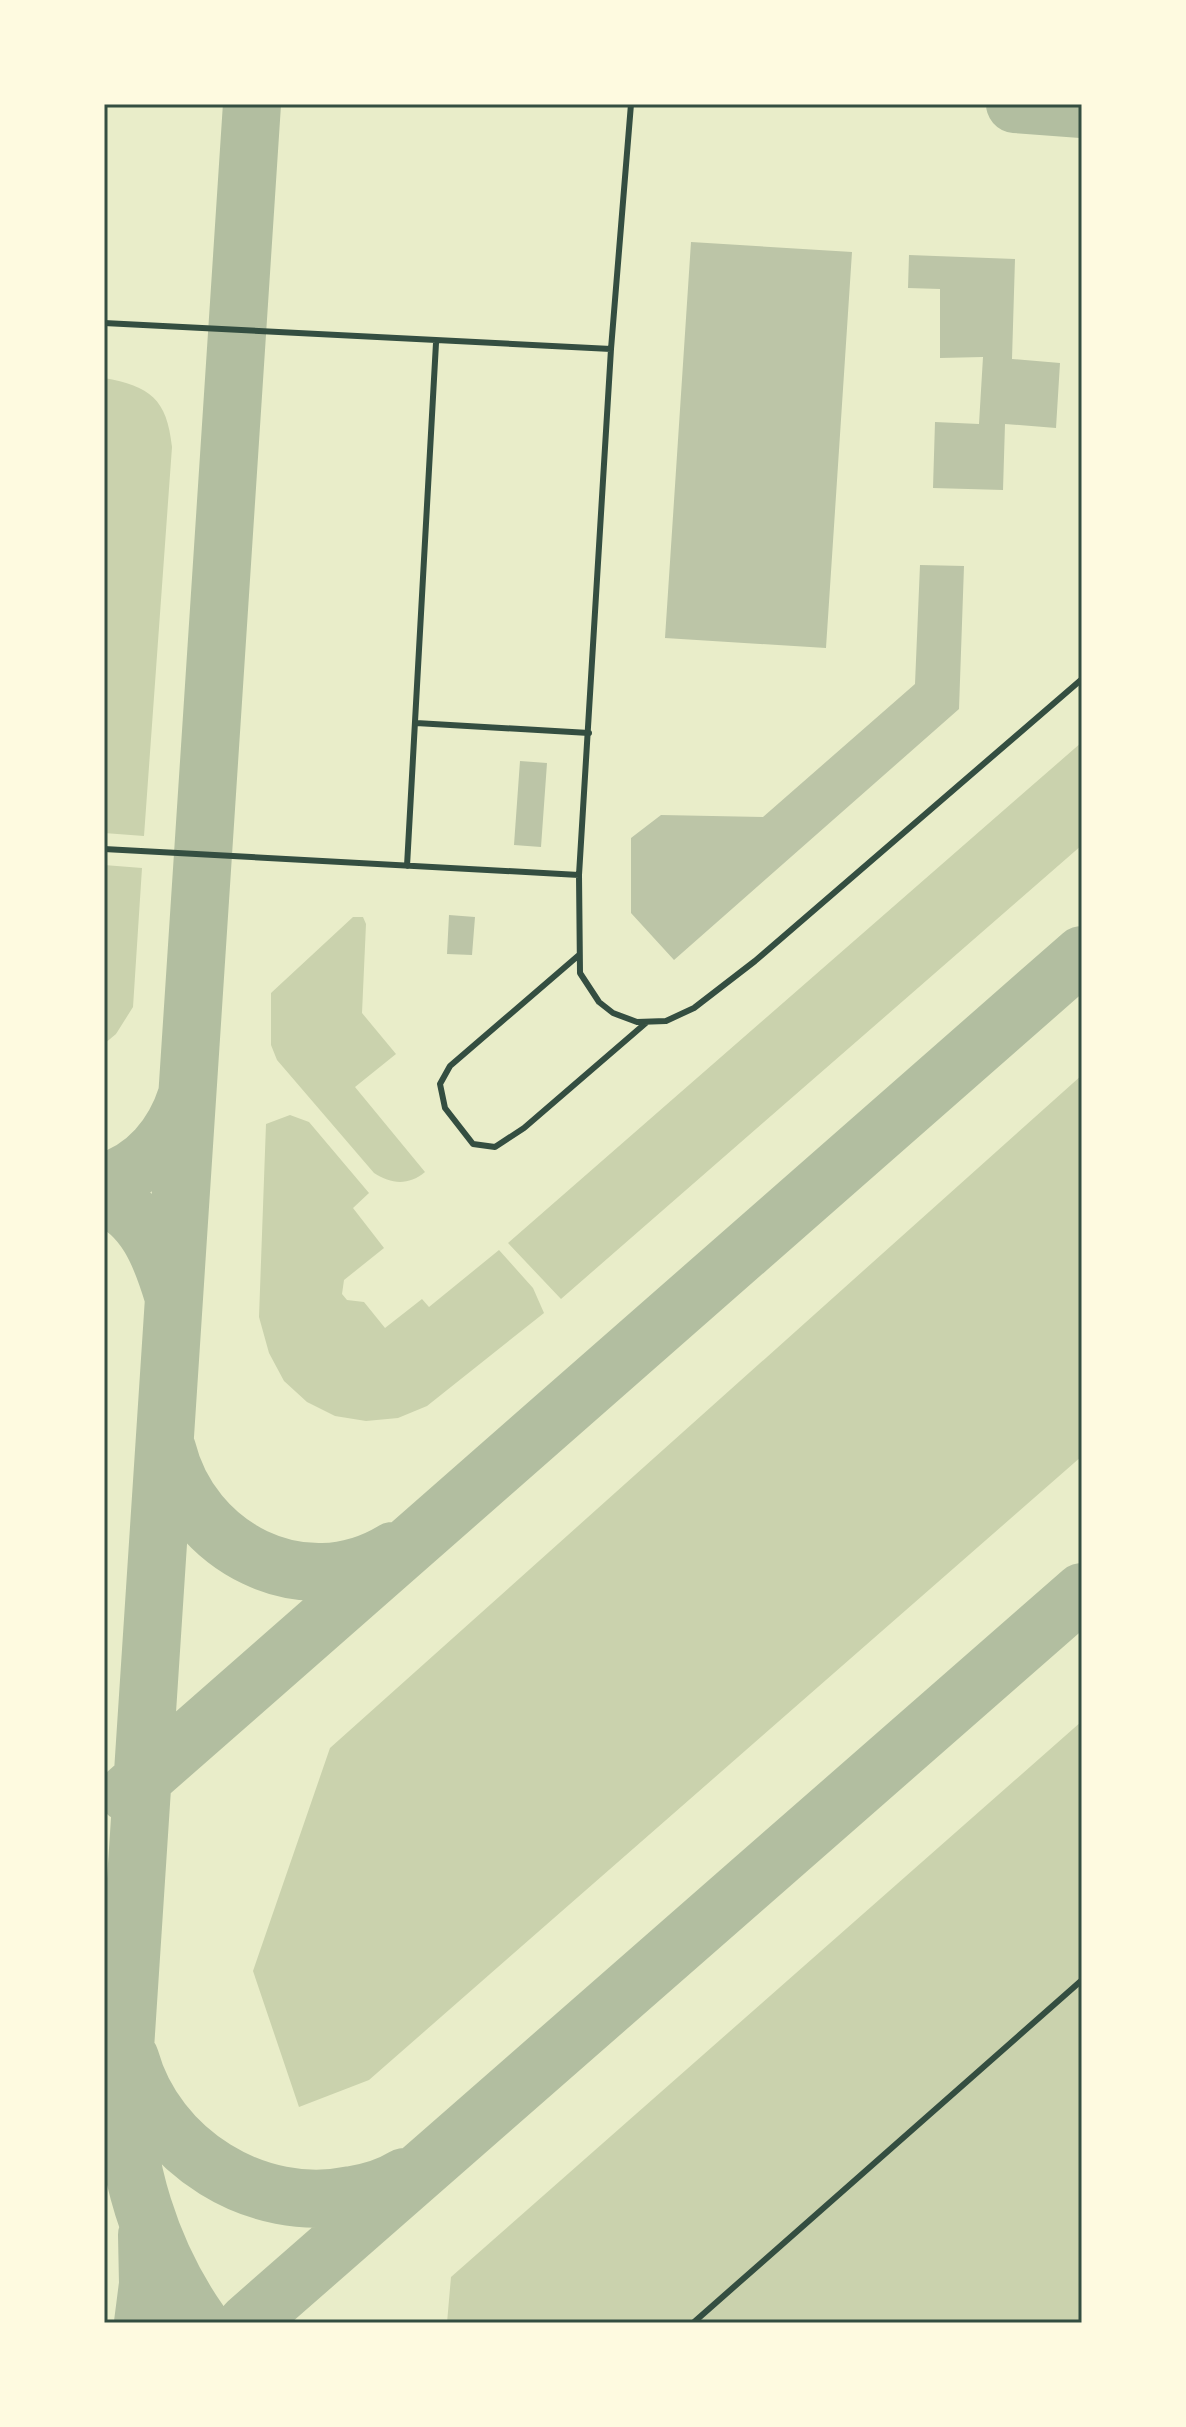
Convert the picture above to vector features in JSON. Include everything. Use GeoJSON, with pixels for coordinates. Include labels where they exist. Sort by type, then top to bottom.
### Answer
{"type":"FeatureCollection","features":[{"type":"Feature","properties":{"kind":"lane"},"geometry":{"type":"LineString","coordinates":[[631,104],[611,349],[579,875],[580,973],[599,1002],[613,1013],[647,1022],[666,1021],[694,1008],[755,961],[1082,679]]}},
{"type":"Feature","properties":{"kind":"lane"},"geometry":{"type":"LineString","coordinates":[[104,323],[436,343],[611,349]]}},
{"type":"Feature","properties":{"kind":"lane"},"geometry":{"type":"LineString","coordinates":[[407,866],[436,343]]}},
{"type":"Feature","properties":{"kind":"lane"},"geometry":{"type":"LineString","coordinates":[[416,723],[589,733]]}},
{"type":"Feature","properties":{"kind":"lane"},"geometry":{"type":"LineString","coordinates":[[104,849],[579,875]]}},
{"type":"Feature","properties":{"kind":"lane"},"geometry":{"type":"LineString","coordinates":[[579,955],[450,1066],[440,1084],[445,1108],[473,1144],[495,1147],[524,1128],[647,1022]]}},
{"type":"Feature","properties":{"kind":"lane"},"geometry":{"type":"LineString","coordinates":[[693,2323],[1082,1980]]}},
{"type":"Feature","properties":{"kind":"green space"},"geometry":{"type":"Polygon","coordinates":[[[104,378],[133,385],[153,398],[166,417],[172,447],[144,836],[104,833],[104,378]]]}},
{"type":"Feature","properties":{"kind":"green space"},"geometry":{"type":"Polygon","coordinates":[[[1082,742],[1082,845],[561,1299],[508,1243],[1082,742]]]}},
{"type":"Feature","properties":{"kind":"green space"},"geometry":{"type":"Polygon","coordinates":[[[104,865],[142,868],[133,1007],[116,1034],[104,1044],[104,865]]]}},
{"type":"Feature","properties":{"kind":"green space"},"geometry":{"type":"Polygon","coordinates":[[[353,917],[363,917],[366,924],[362,1013],[396,1054],[355,1087],[425,1172],[412,1180],[393,1181],[374,1173],[277,1060],[271,1045],[271,993],[353,917]]]}},
{"type":"Feature","properties":{"kind":"green space"},"geometry":{"type":"Polygon","coordinates":[[[1082,1075],[1082,1456],[369,2080],[299,2107],[253,1971],[330,1748],[1082,1075]]]}},
{"type":"Feature","properties":{"kind":"green space"},"geometry":{"type":"Polygon","coordinates":[[[290,1115],[309,1122],[369,1193],[353,1208],[384,1248],[344,1280],[342,1294],[347,1300],[364,1302],[385,1328],[422,1299],[429,1307],[499,1250],[533,1288],[544,1313],[427,1406],[398,1418],[366,1421],[335,1416],[307,1402],[284,1381],[269,1353],[259,1317],[266,1124],[290,1115]]]}},
{"type":"Feature","properties":{"kind":"green space"},"geometry":{"type":"Polygon","coordinates":[[[1082,1721],[1082,2323],[447,2323],[451,2277],[1082,1721]]]}},
{"type":"Feature","properties":{"kind":"building"},"geometry":{"type":"Polygon","coordinates":[[[691,242],[852,252],[826,648],[665,638],[691,242]]]}},
{"type":"Feature","properties":{"kind":"building"},"geometry":{"type":"Polygon","coordinates":[[[909,255],[1015,259],[1012,359],[1060,363],[1056,428],[1005,424],[1003,490],[933,488],[935,422],[979,424],[983,357],[940,358],[940,289],[908,288],[909,255]]]}},
{"type":"Feature","properties":{"kind":"building"},"geometry":{"type":"Polygon","coordinates":[[[920,565],[964,566],[959,709],[674,960],[631,913],[631,838],[661,815],[763,817],[915,684],[920,565]]]}},
{"type":"Feature","properties":{"kind":"building"},"geometry":{"type":"Polygon","coordinates":[[[520,761],[547,763],[541,847],[514,845],[520,761]]]}},
{"type":"Feature","properties":{"kind":"building"},"geometry":{"type":"Polygon","coordinates":[[[449,915],[475,917],[472,955],[447,954],[449,915]]]}},
{"type":"Feature","properties":{"kind":"taxiway"},"geometry":{"type":"LineString","coordinates":[[200,2323],[167,2267],[143,2207],[128,2144],[123,2079],[252,104]]}},
{"type":"Feature","properties":{"kind":"taxiway"},"geometry":{"type":"LineString","coordinates":[[1015,104],[1082,109]]}},
{"type":"Feature","properties":{"kind":"taxiway"},"geometry":{"type":"LineString","coordinates":[[127,1793],[1082,955]]}},
{"type":"Feature","properties":{"kind":"taxiway"},"geometry":{"type":"LineString","coordinates":[[104,1182],[133,1169],[156,1149],[174,1124],[187,1095]]}},
{"type":"Feature","properties":{"kind":"taxiway"},"geometry":{"type":"LineString","coordinates":[[104,1197],[118,1204],[141,1224],[157,1251],[173,1295]]}},
{"type":"Feature","properties":{"kind":"taxiway"},"geometry":{"type":"LineString","coordinates":[[167,1449],[180,1484],[200,1514],[225,1539],[255,1557],[288,1569],[323,1572],[358,1566],[393,1551]]}},
{"type":"Feature","properties":{"kind":"taxiway"},"geometry":{"type":"LineString","coordinates":[[247,2323],[1082,1592]]}},
{"type":"Feature","properties":{"kind":"taxiway"},"geometry":{"type":"LineString","coordinates":[[130,2058],[143,2092],[162,2122],[187,2148],[215,2169],[247,2185],[281,2195],[316,2199],[365,2192],[404,2177]]}},
{"type":"Feature","properties":{"kind":"taxiway"},"geometry":{"type":"LineString","coordinates":[[143,2323],[148,2284],[147,2235]]}}]}
